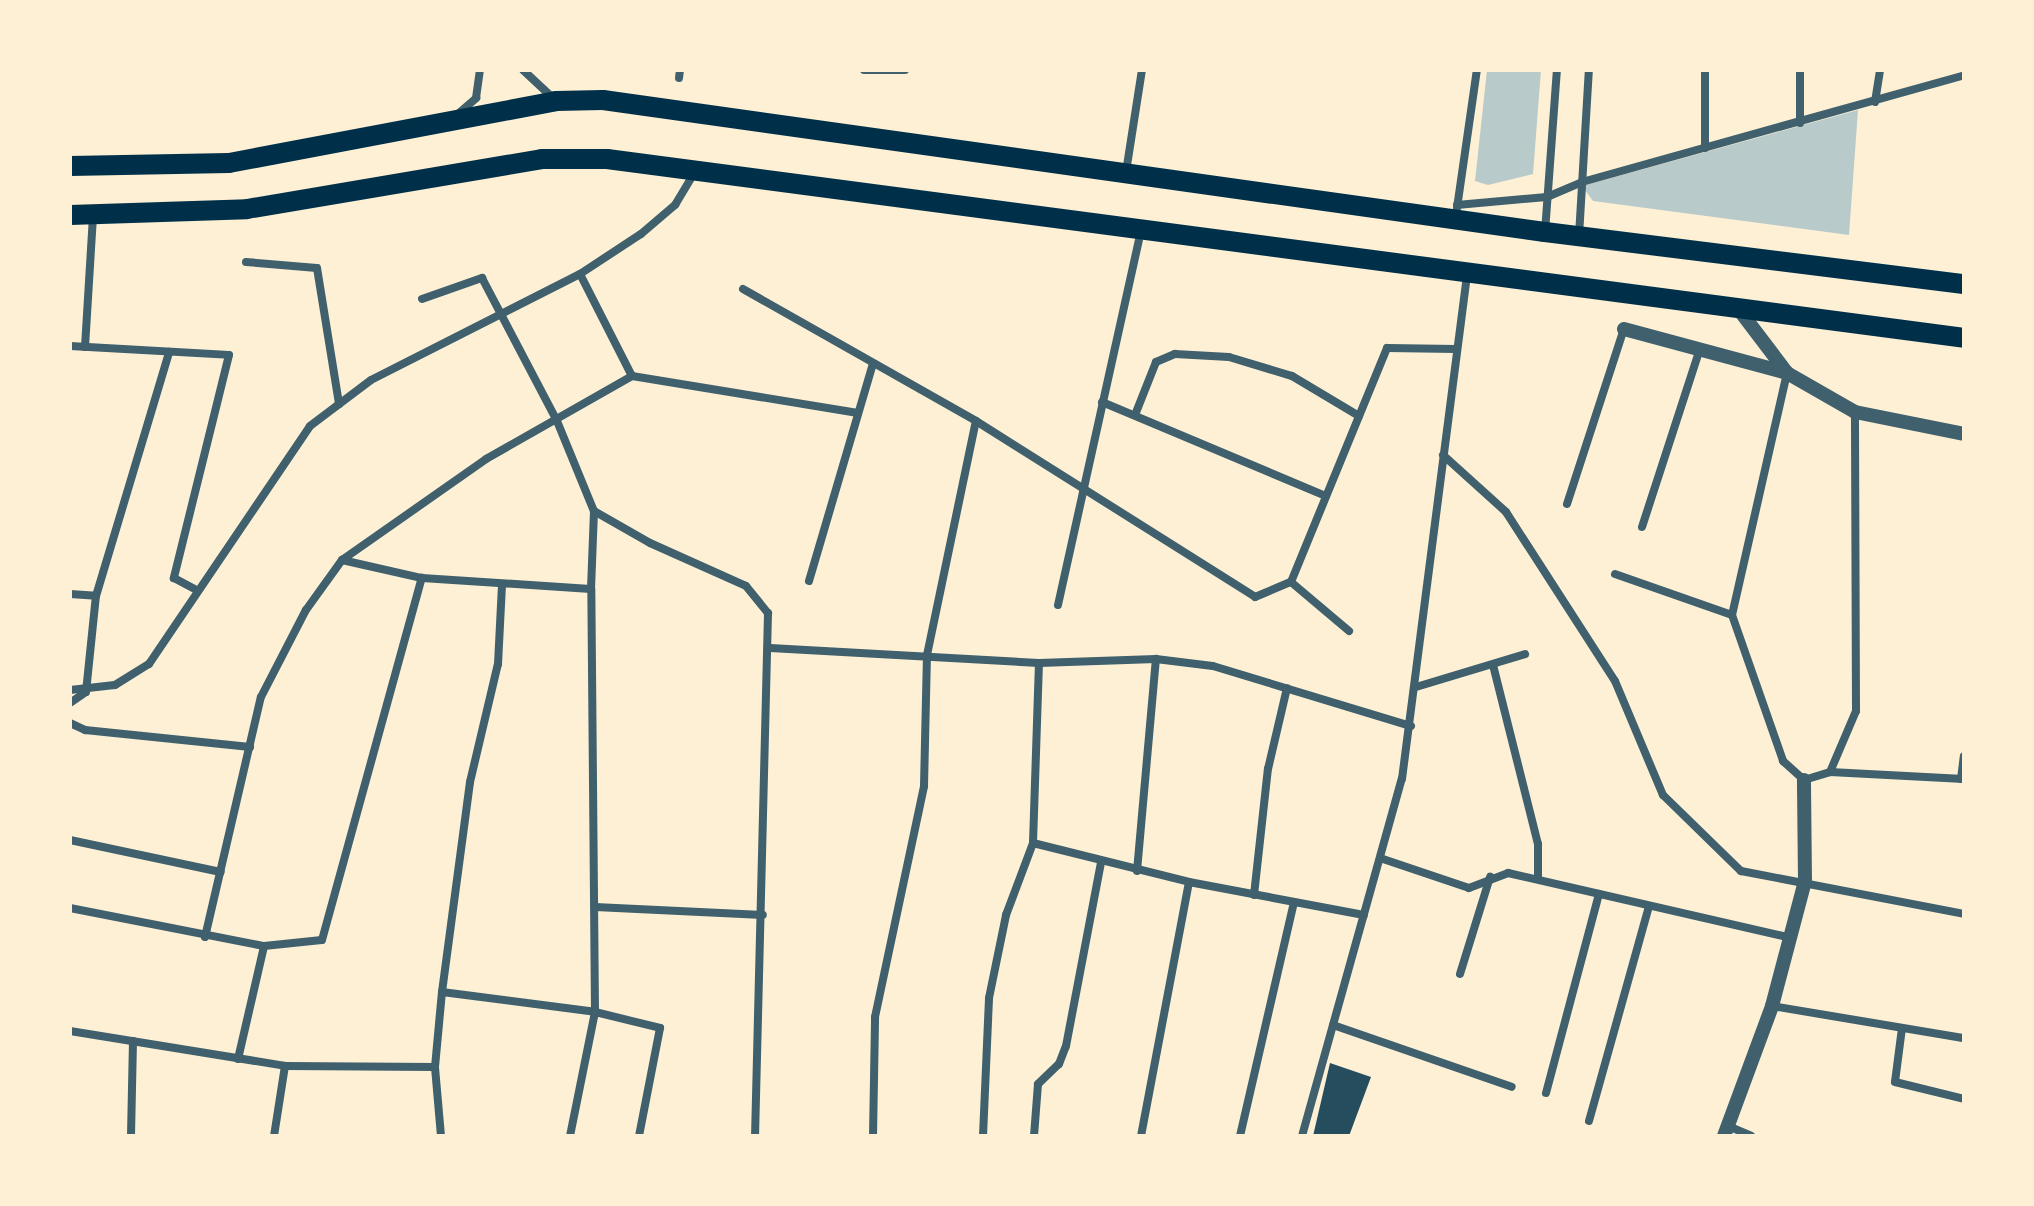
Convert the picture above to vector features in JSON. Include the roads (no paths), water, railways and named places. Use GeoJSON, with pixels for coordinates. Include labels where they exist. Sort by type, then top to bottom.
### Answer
{"type":"FeatureCollection","features":[{"type":"Feature","properties":{"kind":"main road"},"geometry":{"type":"LineString","coordinates":[[70,166],[229,163],[556,101],[676,109],[1126,173],[1456,212],[1545,232],[1964,284]]}},
{"type":"Feature","properties":{"kind":"main road"},"geometry":{"type":"LineString","coordinates":[[70,215],[247,209],[542,159],[697,167],[1467,275],[1964,338]]}},
{"type":"Feature","properties":{"kind":"street"},"geometry":{"type":"LineString","coordinates":[[442,122],[476,98],[480,70]]}},
{"type":"Feature","properties":{"kind":"street"},"geometry":{"type":"LineString","coordinates":[[523,70],[556,101]]}},
{"type":"Feature","properties":{"kind":"street"},"geometry":{"type":"LineString","coordinates":[[864,70],[905,70]]}},
{"type":"Feature","properties":{"kind":"street"},"geometry":{"type":"LineString","coordinates":[[1126,173],[1142,70]]}},
{"type":"Feature","properties":{"kind":"street"},"geometry":{"type":"LineString","coordinates":[[1477,70],[1456,212],[1547,197],[1582,182],[1964,75]]}},
{"type":"Feature","properties":{"kind":"street"},"geometry":{"type":"LineString","coordinates":[[1545,232],[1557,70]]}},
{"type":"Feature","properties":{"kind":"street"},"geometry":{"type":"LineString","coordinates":[[1579,236],[1589,70]]}},
{"type":"Feature","properties":{"kind":"street"},"geometry":{"type":"LineString","coordinates":[[1705,70],[1705,148]]}},
{"type":"Feature","properties":{"kind":"street"},"geometry":{"type":"LineString","coordinates":[[1800,70],[1800,123]]}},
{"type":"Feature","properties":{"kind":"street"},"geometry":{"type":"LineString","coordinates":[[1875,102],[1880,70]]}},
{"type":"Feature","properties":{"kind":"street"},"geometry":{"type":"LineString","coordinates":[[70,690],[86,692],[115,685],[149,664],[310,426],[371,380],[580,274],[675,205],[697,167]]}},
{"type":"Feature","properties":{"kind":"street"},"geometry":{"type":"LineString","coordinates":[[85,347],[93,216]]}},
{"type":"Feature","properties":{"kind":"street"},"geometry":{"type":"LineString","coordinates":[[1058,605],[1081,487],[1141,230]]}},
{"type":"Feature","properties":{"kind":"street"},"geometry":{"type":"LineString","coordinates":[[246,262],[317,268],[339,404]]}},
{"type":"Feature","properties":{"kind":"street"},"geometry":{"type":"LineString","coordinates":[[580,274],[632,376]]}},
{"type":"Feature","properties":{"kind":"street"},"geometry":{"type":"LineString","coordinates":[[1302,1136],[1380,858],[1411,726],[1467,275]]}},
{"type":"Feature","properties":{"kind":"street"},"geometry":{"type":"LineString","coordinates":[[422,299],[482,278],[557,421],[594,511],[591,589],[595,1012],[570,1136]]}},
{"type":"Feature","properties":{"kind":"street"},"geometry":{"type":"LineString","coordinates":[[743,289],[976,421],[1255,597],[1291,582],[1387,348],[1456,349]]}},
{"type":"Feature","properties":{"kind":"street"},"geometry":{"type":"LineString","coordinates":[[1740,311],[1787,373],[1732,615],[1783,761],[1804,780],[1805,881],[1772,1006],[1726,1131],[1751,1136]]}},
{"type":"Feature","properties":{"kind":"street"},"geometry":{"type":"LineString","coordinates":[[1567,504],[1624,329],[1787,373],[1855,412],[1964,434]]}},
{"type":"Feature","properties":{"kind":"street"},"geometry":{"type":"LineString","coordinates":[[70,346],[229,355],[174,578],[197,590]]}},
{"type":"Feature","properties":{"kind":"street"},"geometry":{"type":"LineString","coordinates":[[1642,527],[1700,349]]}},
{"type":"Feature","properties":{"kind":"street"},"geometry":{"type":"LineString","coordinates":[[70,703],[86,692],[96,596],[169,352]]}},
{"type":"Feature","properties":{"kind":"street"},"geometry":{"type":"LineString","coordinates":[[1135,415],[1156,362],[1175,354],[1229,357],[1292,376],[1359,416]]}},
{"type":"Feature","properties":{"kind":"street"},"geometry":{"type":"LineString","coordinates":[[809,581],[873,363]]}},
{"type":"Feature","properties":{"kind":"street"},"geometry":{"type":"LineString","coordinates":[[205,937],[261,697],[306,610],[342,560],[486,459],[632,376],[858,413]]}},
{"type":"Feature","properties":{"kind":"street"},"geometry":{"type":"LineString","coordinates":[[1102,402],[1326,496]]}},
{"type":"Feature","properties":{"kind":"street"},"geometry":{"type":"LineString","coordinates":[[1830,772],[1856,711],[1855,412]]}},
{"type":"Feature","properties":{"kind":"street"},"geometry":{"type":"LineString","coordinates":[[873,1136],[875,1017],[924,786],[927,655],[976,421]]}},
{"type":"Feature","properties":{"kind":"street"},"geometry":{"type":"LineString","coordinates":[[1443,455],[1506,512],[1615,681],[1663,795],[1741,871],[1768,880],[1805,881],[1964,914]]}},
{"type":"Feature","properties":{"kind":"street"},"geometry":{"type":"LineString","coordinates":[[594,511],[650,543],[746,586],[768,613],[770,648],[763,915],[753,1044],[755,1136]]}},
{"type":"Feature","properties":{"kind":"street"},"geometry":{"type":"LineString","coordinates":[[342,560],[422,578],[591,589]]}},
{"type":"Feature","properties":{"kind":"street"},"geometry":{"type":"LineString","coordinates":[[1615,574],[1732,615]]}},
{"type":"Feature","properties":{"kind":"street"},"geometry":{"type":"LineString","coordinates":[[70,908],[205,937],[264,946],[322,940],[422,578]]}},
{"type":"Feature","properties":{"kind":"street"},"geometry":{"type":"LineString","coordinates":[[1291,582],[1349,631]]}},
{"type":"Feature","properties":{"kind":"street"},"geometry":{"type":"LineString","coordinates":[[441,1136],[435,1067],[442,992],[470,782],[498,664],[502,585]]}},
{"type":"Feature","properties":{"kind":"street"},"geometry":{"type":"LineString","coordinates":[[70,594],[96,596]]}},
{"type":"Feature","properties":{"kind":"street"},"geometry":{"type":"LineString","coordinates":[[770,648],[1039,663],[1156,659],[1213,666],[1411,726]]}},
{"type":"Feature","properties":{"kind":"street"},"geometry":{"type":"LineString","coordinates":[[1416,687],[1525,654]]}},
{"type":"Feature","properties":{"kind":"street"},"geometry":{"type":"LineString","coordinates":[[1137,871],[1156,659]]}},
{"type":"Feature","properties":{"kind":"street"},"geometry":{"type":"LineString","coordinates":[[983,1136],[989,998],[1006,915],[1033,843],[1039,663]]}},
{"type":"Feature","properties":{"kind":"street"},"geometry":{"type":"LineString","coordinates":[[1493,665],[1538,844],[1538,879]]}},
{"type":"Feature","properties":{"kind":"street"},"geometry":{"type":"LineString","coordinates":[[1254,895],[1268,769],[1287,688]]}},
{"type":"Feature","properties":{"kind":"street"},"geometry":{"type":"LineString","coordinates":[[70,723],[85,730],[250,747]]}},
{"type":"Feature","properties":{"kind":"street"},"geometry":{"type":"LineString","coordinates":[[1804,780],[1830,772],[1962,779],[1964,756]]}},
{"type":"Feature","properties":{"kind":"street"},"geometry":{"type":"LineString","coordinates":[[70,840],[221,872]]}},
{"type":"Feature","properties":{"kind":"street"},"geometry":{"type":"LineString","coordinates":[[1033,843],[1137,871],[1364,915]]}},
{"type":"Feature","properties":{"kind":"street"},"geometry":{"type":"LineString","coordinates":[[1380,858],[1469,888],[1490,877],[1508,873],[1791,938]]}},
{"type":"Feature","properties":{"kind":"street"},"geometry":{"type":"LineString","coordinates":[[1034,1136],[1038,1084],[1059,1064],[1066,1046],[1101,862]]}},
{"type":"Feature","properties":{"kind":"street"},"geometry":{"type":"LineString","coordinates":[[1460,974],[1490,877]]}},
{"type":"Feature","properties":{"kind":"street"},"geometry":{"type":"LineString","coordinates":[[1141,1136],[1189,882]]}},
{"type":"Feature","properties":{"kind":"street"},"geometry":{"type":"LineString","coordinates":[[1546,1093],[1599,894]]}},
{"type":"Feature","properties":{"kind":"street"},"geometry":{"type":"LineString","coordinates":[[1240,1136],[1294,902]]}},
{"type":"Feature","properties":{"kind":"street"},"geometry":{"type":"LineString","coordinates":[[1589,1121],[1649,906]]}},
{"type":"Feature","properties":{"kind":"street"},"geometry":{"type":"LineString","coordinates":[[595,907],[763,915]]}},
{"type":"Feature","properties":{"kind":"street"},"geometry":{"type":"LineString","coordinates":[[238,1059],[264,946]]}},
{"type":"Feature","properties":{"kind":"street"},"geometry":{"type":"LineString","coordinates":[[442,992],[595,1012],[660,1028],[639,1136]]}},
{"type":"Feature","properties":{"kind":"street"},"geometry":{"type":"LineString","coordinates":[[1772,1006],[1964,1038]]}},
{"type":"Feature","properties":{"kind":"street"},"geometry":{"type":"LineString","coordinates":[[1333,1025],[1512,1087]]}},
{"type":"Feature","properties":{"kind":"street"},"geometry":{"type":"LineString","coordinates":[[1902,1028],[1895,1082],[1964,1099]]}},
{"type":"Feature","properties":{"kind":"street"},"geometry":{"type":"LineString","coordinates":[[70,1031],[285,1066],[435,1067]]}},
{"type":"Feature","properties":{"kind":"street"},"geometry":{"type":"LineString","coordinates":[[131,1136],[133,1041]]}},
{"type":"Feature","properties":{"kind":"street"},"geometry":{"type":"LineString","coordinates":[[275,1136],[285,1066]]}}]}
